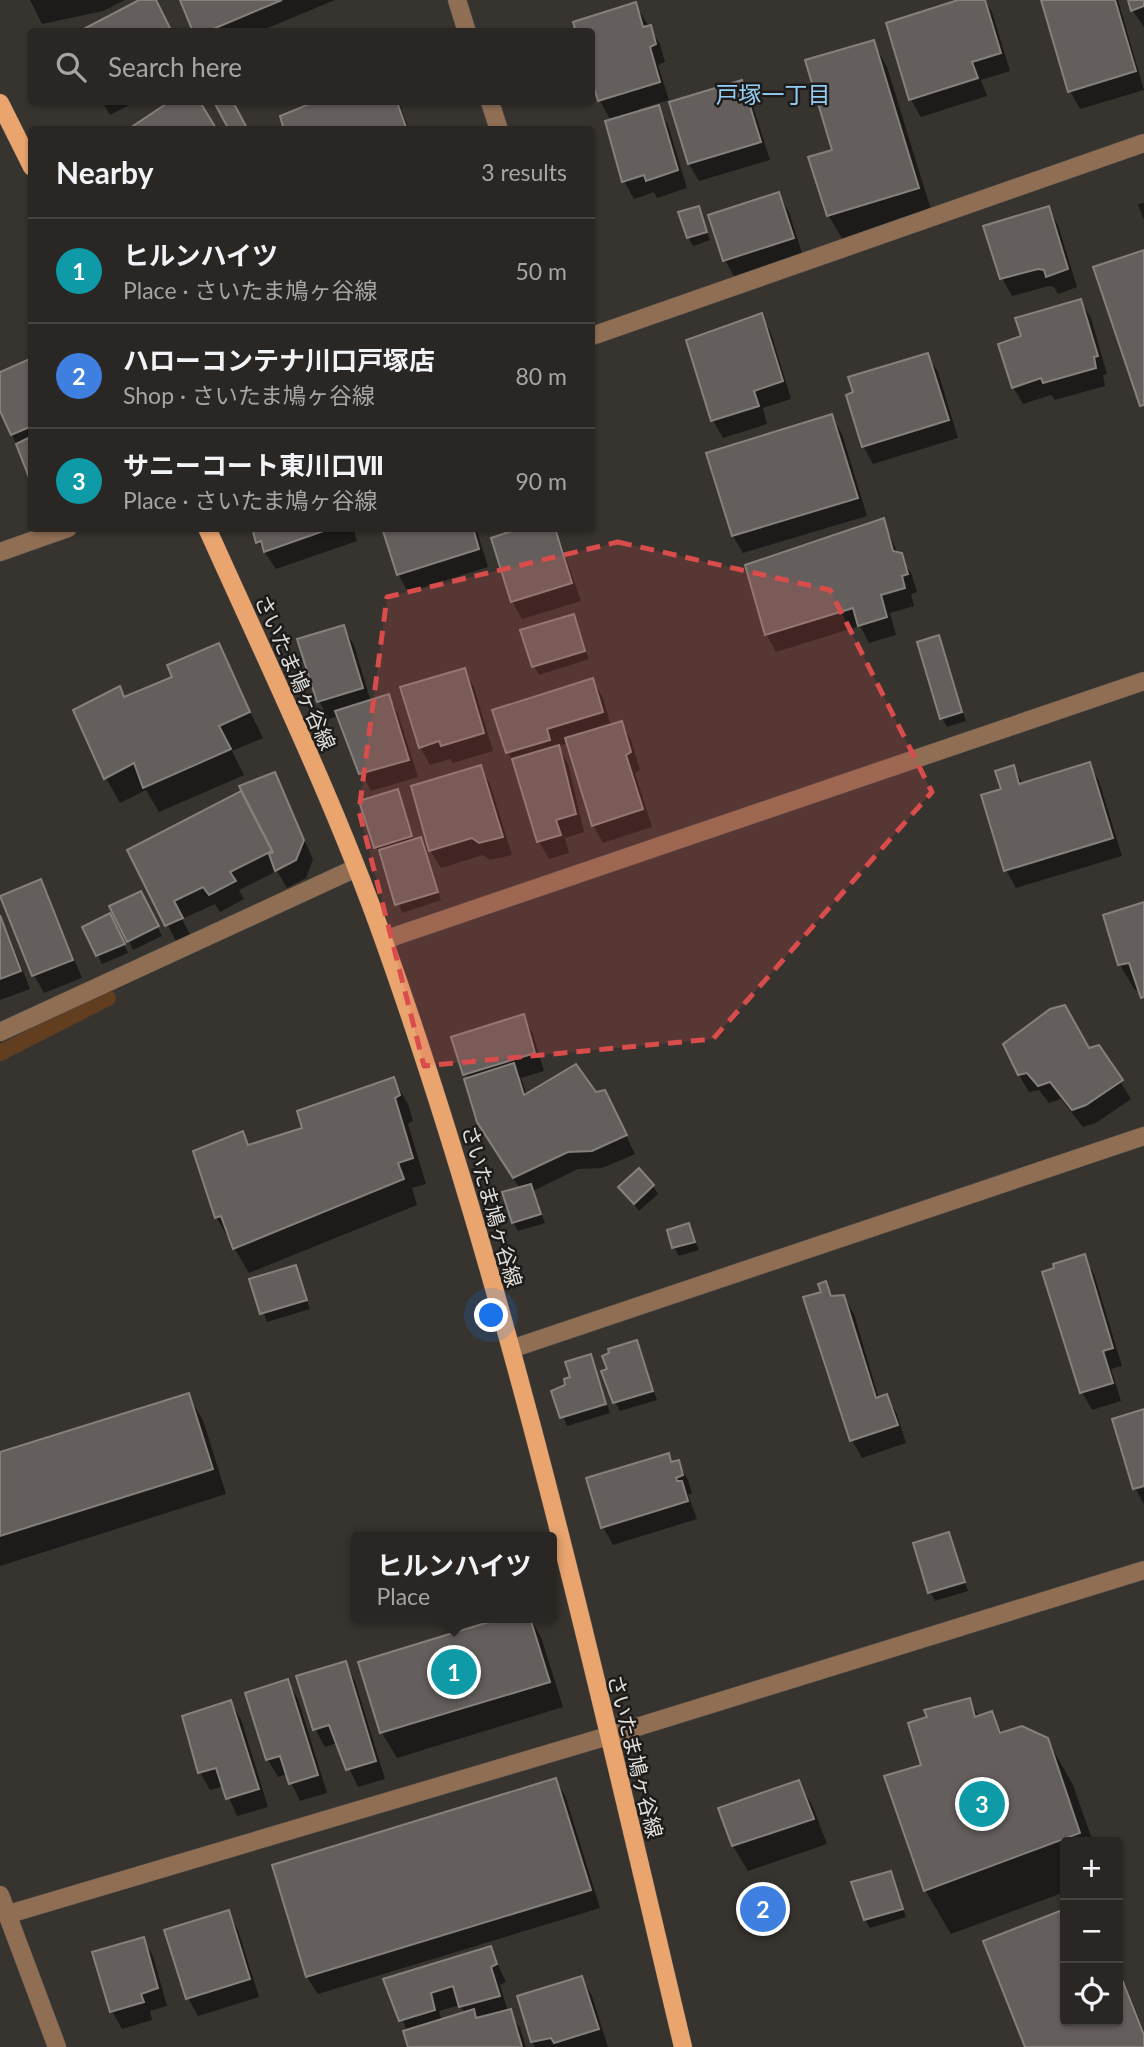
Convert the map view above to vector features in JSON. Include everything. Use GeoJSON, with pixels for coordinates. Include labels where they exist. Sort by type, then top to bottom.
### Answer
{"type":"FeatureCollection","features":[{"type":"Feature","properties":{"kind":"main road"},"geometry":{"type":"LineString","coordinates":[[0,103],[28,159]]}},
{"type":"Feature","properties":{"kind":"main road","name":"さいたま鳩ヶ谷線"},"geometry":{"type":"LineString","coordinates":[[209,532],[356,868],[384,940],[447,1131],[511,1349],[557,1532]]}},
{"type":"Feature","properties":{"kind":"main road","name":"さいたま鳩ヶ谷線"},"geometry":{"type":"LineString","coordinates":[[557,1533],[683,2047]]}},
{"type":"Feature","properties":{"kind":"street"},"geometry":{"type":"LineString","coordinates":[[457,0],[466,28]]}},
{"type":"Feature","properties":{"kind":"street"},"geometry":{"type":"LineString","coordinates":[[491,105],[498,126]]}},
{"type":"Feature","properties":{"kind":"street"},"geometry":{"type":"LineString","coordinates":[[595,335],[1144,143]]}},
{"type":"Feature","properties":{"kind":"street"},"geometry":{"type":"LineString","coordinates":[[0,552],[57,532]]}},
{"type":"Feature","properties":{"kind":"street"},"geometry":{"type":"LineString","coordinates":[[384,940],[1144,681]]}},
{"type":"Feature","properties":{"kind":"street"},"geometry":{"type":"LineString","coordinates":[[0,1032],[356,868]]}},
{"type":"Feature","properties":{"kind":"street"},"geometry":{"type":"LineString","coordinates":[[511,1349],[1144,1136]]}},
{"type":"Feature","properties":{"kind":"street"},"geometry":{"type":"LineString","coordinates":[[9,1914],[608,1736],[1144,1570]]}},
{"type":"Feature","properties":{"kind":"street"},"geometry":{"type":"LineString","coordinates":[[0,1895],[57,2047]]}},
{"type":"Feature","properties":{"kind":"highlighted area"},"geometry":{"type":"Polygon","coordinates":[[[618,542],[830,590],[932,792],[713,1039],[424,1066],[359,811],[387,597],[618,542]]]}},
{"type":"Feature","properties":{"kind":"building"},"geometry":{"type":"Polygon","coordinates":[[[139,0],[156,0],[170,28],[86,28],[139,0]]]}},
{"type":"Feature","properties":{"kind":"building"},"geometry":{"type":"Polygon","coordinates":[[[180,0],[282,0],[216,28],[191,28],[180,0]]]}},
{"type":"Feature","properties":{"kind":"building"},"geometry":{"type":"Polygon","coordinates":[[[958,0],[985,0],[1001,53],[972,62],[978,78],[909,100],[886,23],[958,0]]]}},
{"type":"Feature","properties":{"kind":"building"},"geometry":{"type":"Polygon","coordinates":[[[1041,0],[1115,0],[1136,71],[1068,92],[1041,0]]]}},
{"type":"Feature","properties":{"kind":"building"},"geometry":{"type":"Polygon","coordinates":[[[1128,0],[1144,0],[1144,6],[1131,11],[1128,0]]]}},
{"type":"Feature","properties":{"kind":"building"},"geometry":{"type":"Polygon","coordinates":[[[636,2],[643,27],[651,25],[656,44],[650,47],[660,82],[598,101],[595,91],[595,28],[575,28],[573,22],[636,2]]]}},
{"type":"Feature","properties":{"kind":"building"},"geometry":{"type":"Polygon","coordinates":[[[874,40],[919,188],[827,216],[808,157],[832,150],[805,60],[874,40]]]}},
{"type":"Feature","properties":{"kind":"building"},"geometry":{"type":"Polygon","coordinates":[[[742,80],[761,142],[688,164],[669,102],[742,80]]]}},
{"type":"Feature","properties":{"kind":"building"},"geometry":{"type":"Polygon","coordinates":[[[164,105],[202,105],[215,126],[133,126],[164,105]]]}},
{"type":"Feature","properties":{"kind":"building"},"geometry":{"type":"Polygon","coordinates":[[[216,105],[235,105],[246,126],[227,126],[216,105]]]}},
{"type":"Feature","properties":{"kind":"building"},"geometry":{"type":"Polygon","coordinates":[[[307,105],[398,105],[406,126],[283,126],[280,116],[307,105]]]}},
{"type":"Feature","properties":{"kind":"building"},"geometry":{"type":"Polygon","coordinates":[[[659,105],[678,170],[646,181],[644,175],[622,182],[605,121],[659,105]]]}},
{"type":"Feature","properties":{"kind":"building"},"geometry":{"type":"Polygon","coordinates":[[[779,192],[794,238],[723,261],[708,215],[779,192]]]}},
{"type":"Feature","properties":{"kind":"building"},"geometry":{"type":"Polygon","coordinates":[[[699,206],[707,232],[687,238],[678,212],[699,206]]]}},
{"type":"Feature","properties":{"kind":"building"},"geometry":{"type":"Polygon","coordinates":[[[1049,206],[1068,269],[1046,277],[1044,270],[1038,269],[1000,279],[983,226],[1049,206]]]}},
{"type":"Feature","properties":{"kind":"building"},"geometry":{"type":"Polygon","coordinates":[[[1144,250],[1144,405],[1140,406],[1093,267],[1144,250]]]}},
{"type":"Feature","properties":{"kind":"building"},"geometry":{"type":"Polygon","coordinates":[[[1081,299],[1098,356],[1094,357],[1096,368],[1043,383],[1041,378],[1012,388],[998,344],[1021,336],[1015,318],[1081,299]]]}},
{"type":"Feature","properties":{"kind":"building"},"geometry":{"type":"Polygon","coordinates":[[[762,313],[783,381],[754,391],[759,406],[711,421],[686,340],[762,313]]]}},
{"type":"Feature","properties":{"kind":"building"},"geometry":{"type":"Polygon","coordinates":[[[928,353],[949,420],[862,447],[846,395],[853,392],[848,377],[928,353]]]}},
{"type":"Feature","properties":{"kind":"building"},"geometry":{"type":"Polygon","coordinates":[[[28,360],[28,428],[11,435],[0,411],[0,372],[28,360]]]}},
{"type":"Feature","properties":{"kind":"building"},"geometry":{"type":"Polygon","coordinates":[[[832,414],[858,498],[732,536],[706,453],[832,414]]]}},
{"type":"Feature","properties":{"kind":"building"},"geometry":{"type":"Polygon","coordinates":[[[28,438],[28,475],[16,444],[28,438]]]}},
{"type":"Feature","properties":{"kind":"building"},"geometry":{"type":"Polygon","coordinates":[[[884,518],[893,551],[902,553],[908,574],[902,576],[905,588],[881,595],[887,617],[858,626],[853,608],[765,635],[745,565],[884,518]]]}},
{"type":"Feature","properties":{"kind":"building"},"geometry":{"type":"Polygon","coordinates":[[[253,532],[321,532],[264,552],[261,541],[256,543],[253,532]]]}},
{"type":"Feature","properties":{"kind":"building"},"geometry":{"type":"Polygon","coordinates":[[[383,532],[474,532],[479,549],[397,575],[383,532]]]}},
{"type":"Feature","properties":{"kind":"building"},"geometry":{"type":"Polygon","coordinates":[[[509,532],[556,532],[572,583],[511,602],[491,538],[509,532]]]}},
{"type":"Feature","properties":{"kind":"building"},"geometry":{"type":"Polygon","coordinates":[[[574,614],[585,651],[532,667],[520,630],[574,614]]]}},
{"type":"Feature","properties":{"kind":"building"},"geometry":{"type":"Polygon","coordinates":[[[344,625],[363,688],[317,702],[297,639],[344,625]]]}},
{"type":"Feature","properties":{"kind":"building"},"geometry":{"type":"Polygon","coordinates":[[[939,635],[962,712],[940,719],[917,642],[939,635]]]}},
{"type":"Feature","properties":{"kind":"building"},"geometry":{"type":"Polygon","coordinates":[[[219,643],[250,712],[219,726],[231,749],[143,788],[134,763],[104,779],[73,710],[120,686],[124,697],[172,677],[167,665],[219,643]]]}},
{"type":"Feature","properties":{"kind":"building"},"geometry":{"type":"Polygon","coordinates":[[[465,668],[484,733],[441,746],[439,741],[419,748],[400,687],[465,668]]]}},
{"type":"Feature","properties":{"kind":"building"},"geometry":{"type":"Polygon","coordinates":[[[593,678],[603,712],[547,729],[550,740],[506,753],[492,710],[593,678]]]}},
{"type":"Feature","properties":{"kind":"building"},"geometry":{"type":"Polygon","coordinates":[[[389,694],[409,760],[359,774],[335,711],[389,694]]]}},
{"type":"Feature","properties":{"kind":"building"},"geometry":{"type":"Polygon","coordinates":[[[622,721],[631,752],[626,755],[643,809],[592,826],[565,738],[622,721]]]}},
{"type":"Feature","properties":{"kind":"building"},"geometry":{"type":"Polygon","coordinates":[[[559,745],[576,814],[556,820],[561,835],[537,842],[512,759],[559,745]]]}},
{"type":"Feature","properties":{"kind":"building"},"geometry":{"type":"Polygon","coordinates":[[[1090,762],[1113,838],[1004,871],[981,795],[1001,789],[995,771],[1014,765],[1019,784],[1090,762]]]}},
{"type":"Feature","properties":{"kind":"building"},"geometry":{"type":"Polygon","coordinates":[[[481,765],[503,837],[479,843],[472,838],[429,851],[411,786],[481,765]]]}},
{"type":"Feature","properties":{"kind":"building"},"geometry":{"type":"Polygon","coordinates":[[[275,772],[304,840],[296,860],[275,871],[269,854],[273,852],[239,786],[275,772]]]}},
{"type":"Feature","properties":{"kind":"building"},"geometry":{"type":"Polygon","coordinates":[[[398,789],[412,836],[374,848],[359,801],[398,789]]]}},
{"type":"Feature","properties":{"kind":"building"},"geometry":{"type":"Polygon","coordinates":[[[241,791],[272,851],[230,872],[236,881],[209,895],[203,887],[174,901],[183,918],[165,926],[127,850],[241,791]]]}},
{"type":"Feature","properties":{"kind":"building"},"geometry":{"type":"Polygon","coordinates":[[[421,837],[438,892],[395,905],[379,850],[421,837]]]}},
{"type":"Feature","properties":{"kind":"building"},"geometry":{"type":"Polygon","coordinates":[[[41,879],[73,960],[32,976],[0,896],[41,879]]]}},
{"type":"Feature","properties":{"kind":"building"},"geometry":{"type":"Polygon","coordinates":[[[141,891],[159,926],[127,942],[109,906],[141,891]]]}},
{"type":"Feature","properties":{"kind":"building"},"geometry":{"type":"Polygon","coordinates":[[[1144,902],[1144,997],[1141,998],[1129,963],[1118,965],[1103,915],[1144,902]]]}},
{"type":"Feature","properties":{"kind":"building"},"geometry":{"type":"Polygon","coordinates":[[[110,913],[125,944],[96,956],[82,927],[110,913]]]}},
{"type":"Feature","properties":{"kind":"building"},"geometry":{"type":"Polygon","coordinates":[[[0,915],[21,971],[0,979],[0,915]]]}},
{"type":"Feature","properties":{"kind":"building"},"geometry":{"type":"Polygon","coordinates":[[[1065,1005],[1089,1048],[1099,1045],[1123,1080],[1086,1105],[1072,1110],[1050,1082],[1038,1086],[1027,1073],[1018,1075],[1003,1044],[1050,1009],[1065,1005]]]}},
{"type":"Feature","properties":{"kind":"building"},"geometry":{"type":"Polygon","coordinates":[[[524,1014],[535,1053],[463,1075],[451,1037],[524,1014]]]}},
{"type":"Feature","properties":{"kind":"building"},"geometry":{"type":"Polygon","coordinates":[[[514,1063],[524,1095],[576,1064],[596,1092],[605,1090],[627,1135],[592,1151],[568,1152],[513,1178],[477,1122],[464,1079],[514,1063]]]}},
{"type":"Feature","properties":{"kind":"building"},"geometry":{"type":"Polygon","coordinates":[[[394,1077],[400,1095],[395,1098],[413,1158],[398,1163],[404,1179],[233,1249],[221,1216],[215,1218],[193,1151],[243,1131],[248,1145],[302,1128],[297,1111],[394,1077]]]}},
{"type":"Feature","properties":{"kind":"building"},"geometry":{"type":"Polygon","coordinates":[[[639,1168],[654,1185],[634,1204],[618,1187],[639,1168]]]}},
{"type":"Feature","properties":{"kind":"building"},"geometry":{"type":"Polygon","coordinates":[[[531,1184],[541,1214],[512,1223],[502,1192],[531,1184]]]}},
{"type":"Feature","properties":{"kind":"building"},"geometry":{"type":"Polygon","coordinates":[[[689,1223],[695,1242],[672,1248],[667,1230],[689,1223]]]}},
{"type":"Feature","properties":{"kind":"building"},"geometry":{"type":"Polygon","coordinates":[[[1085,1254],[1113,1348],[1103,1351],[1113,1383],[1080,1393],[1042,1272],[1054,1268],[1053,1264],[1085,1254]]]}},
{"type":"Feature","properties":{"kind":"building"},"geometry":{"type":"Polygon","coordinates":[[[296,1265],[307,1300],[260,1314],[249,1279],[296,1265]]]}},
{"type":"Feature","properties":{"kind":"building"},"geometry":{"type":"Polygon","coordinates":[[[826,1281],[831,1296],[844,1295],[876,1398],[887,1394],[898,1425],[850,1441],[803,1297],[821,1292],[818,1284],[826,1281]]]}},
{"type":"Feature","properties":{"kind":"building"},"geometry":{"type":"Polygon","coordinates":[[[637,1340],[653,1391],[613,1403],[601,1371],[607,1369],[602,1356],[609,1353],[608,1349],[637,1340]]]}},
{"type":"Feature","properties":{"kind":"building"},"geometry":{"type":"Polygon","coordinates":[[[591,1354],[606,1404],[560,1418],[551,1391],[565,1385],[564,1379],[570,1377],[565,1362],[591,1354]]]}},
{"type":"Feature","properties":{"kind":"building"},"geometry":{"type":"Polygon","coordinates":[[[189,1393],[213,1469],[0,1536],[0,1452],[189,1393]]]}},
{"type":"Feature","properties":{"kind":"building"},"geometry":{"type":"Polygon","coordinates":[[[1144,1409],[1144,1486],[1133,1489],[1112,1419],[1144,1409]]]}},
{"type":"Feature","properties":{"kind":"building"},"geometry":{"type":"Polygon","coordinates":[[[669,1453],[671,1462],[679,1460],[683,1475],[676,1478],[677,1481],[682,1481],[688,1501],[601,1528],[586,1478],[669,1453]]]}},
{"type":"Feature","properties":{"kind":"building"},"geometry":{"type":"Polygon","coordinates":[[[949,1532],[965,1582],[928,1593],[913,1543],[949,1532]]]}},
{"type":"Feature","properties":{"kind":"building"},"geometry":{"type":"Polygon","coordinates":[[[486,1623],[532,1623],[550,1682],[380,1733],[358,1662],[486,1623]]]}},
{"type":"Feature","properties":{"kind":"building"},"geometry":{"type":"Polygon","coordinates":[[[346,1661],[376,1761],[346,1770],[329,1725],[313,1730],[296,1676],[346,1661]]]}},
{"type":"Feature","properties":{"kind":"building"},"geometry":{"type":"Polygon","coordinates":[[[288,1679],[318,1775],[289,1784],[280,1756],[266,1760],[245,1693],[288,1679]]]}},
{"type":"Feature","properties":{"kind":"building"},"geometry":{"type":"Polygon","coordinates":[[[970,1698],[975,1717],[992,1711],[1000,1733],[1022,1726],[1048,1738],[1080,1833],[1060,1837],[1060,1840],[924,1891],[884,1776],[921,1765],[908,1723],[927,1717],[924,1710],[970,1698]]]}},
{"type":"Feature","properties":{"kind":"building"},"geometry":{"type":"Polygon","coordinates":[[[231,1700],[259,1789],[226,1799],[216,1768],[198,1773],[182,1716],[231,1700]]]}},
{"type":"Feature","properties":{"kind":"building"},"geometry":{"type":"Polygon","coordinates":[[[556,1778],[591,1890],[306,1977],[272,1865],[556,1778]]]}},
{"type":"Feature","properties":{"kind":"building"},"geometry":{"type":"Polygon","coordinates":[[[799,1780],[814,1819],[732,1846],[718,1808],[799,1780]]]}},
{"type":"Feature","properties":{"kind":"building"},"geometry":{"type":"Polygon","coordinates":[[[891,1871],[903,1909],[864,1920],[851,1882],[891,1871]]]}},
{"type":"Feature","properties":{"kind":"building"},"geometry":{"type":"Polygon","coordinates":[[[229,1910],[250,1979],[186,1999],[164,1930],[229,1910]]]}},
{"type":"Feature","properties":{"kind":"building"},"geometry":{"type":"Polygon","coordinates":[[[1060,1911],[1060,2026],[1123,2026],[1123,1982],[1144,2035],[1144,2047],[1025,2047],[983,1941],[1060,1911]]]}},
{"type":"Feature","properties":{"kind":"building"},"geometry":{"type":"Polygon","coordinates":[[[144,1937],[158,1988],[141,1994],[144,2002],[110,2012],[92,1952],[144,1937]]]}},
{"type":"Feature","properties":{"kind":"building"},"geometry":{"type":"Polygon","coordinates":[[[491,1946],[497,1964],[491,1967],[500,1996],[459,2007],[453,1986],[431,1993],[435,2010],[399,2021],[383,1979],[491,1946]]]}},
{"type":"Feature","properties":{"kind":"building"},"geometry":{"type":"Polygon","coordinates":[[[582,1976],[599,2029],[554,2043],[551,2038],[531,2042],[517,1996],[582,1976]]]}},
{"type":"Feature","properties":{"kind":"building"},"geometry":{"type":"Polygon","coordinates":[[[474,2009],[476,2018],[511,2009],[522,2047],[408,2047],[403,2031],[474,2009]]]}},
{"type":"Feature","properties":{"kind":"waterway"},"geometry":{"type":"LineString","coordinates":[[0,1053],[108,998]]}},
{"type":"Feature","properties":{"kind":"place","name":"ヒルンハイツ"},"geometry":{"type":"Point","coordinates":[454,1672]}},
{"type":"Feature","properties":{"kind":"place","name":"サニーコート東川口Ⅶ"},"geometry":{"type":"Point","coordinates":[982,1804]}},
{"type":"Feature","properties":{"kind":"place","name":"ハローコンテナ川口戸塚店"},"geometry":{"type":"Point","coordinates":[763,1909]}},
{"type":"Feature","properties":{"kind":"district","name":"戸塚一丁目"},"geometry":{"type":"Point","coordinates":[773,94]}}]}
